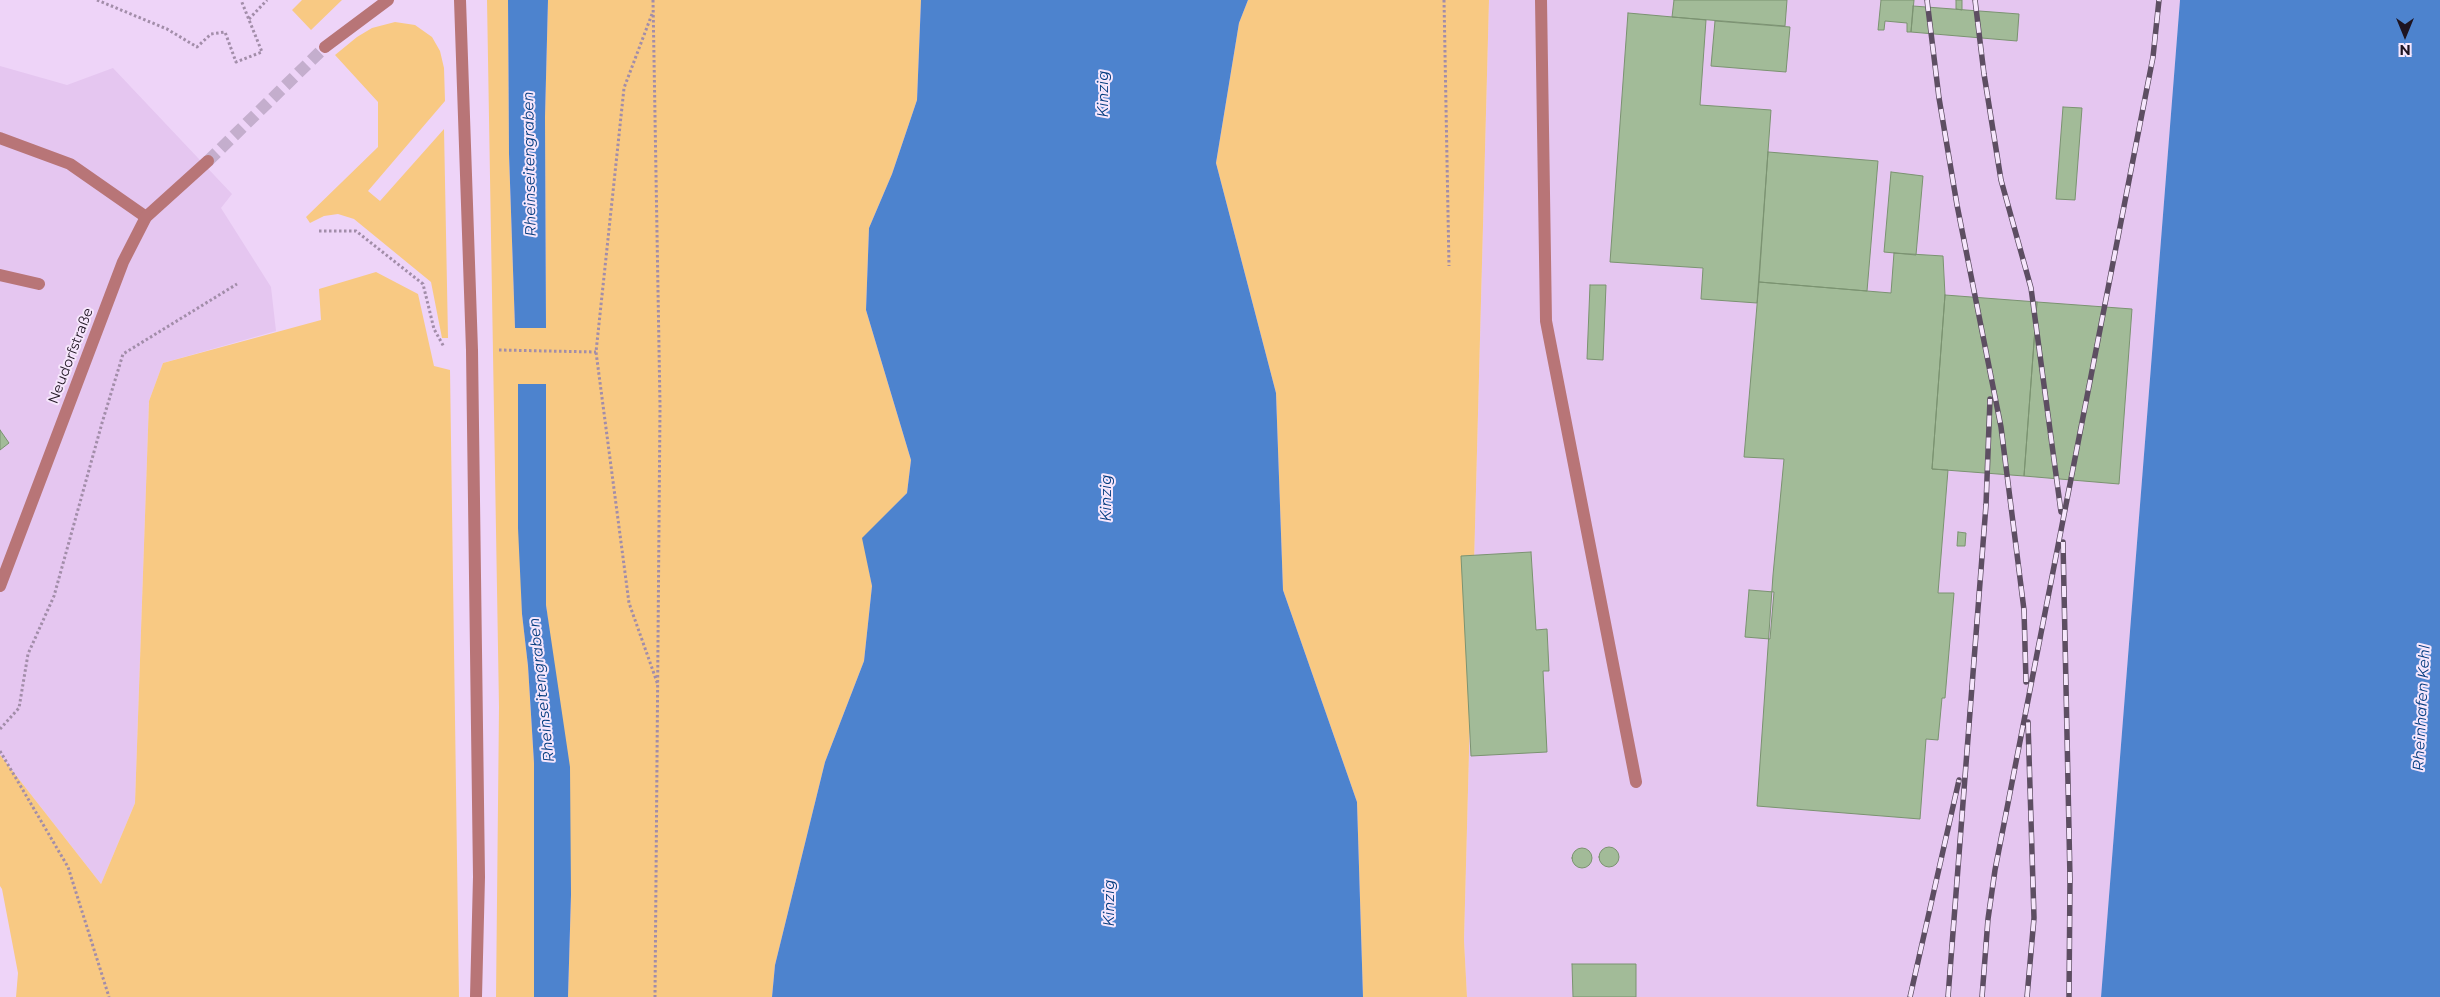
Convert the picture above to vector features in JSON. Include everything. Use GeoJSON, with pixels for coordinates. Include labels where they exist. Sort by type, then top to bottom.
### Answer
{"type":"FeatureCollection","features":[{"type":"Feature","properties":{"kind":"street"},"geometry":{"type":"LineString","coordinates":[[325,47],[388,0]]}},
{"type":"Feature","properties":{"kind":"street"},"geometry":{"type":"LineString","coordinates":[[460,0],[472,350],[479,877],[476,997]]}},
{"type":"Feature","properties":{"kind":"street"},"geometry":{"type":"LineString","coordinates":[[1541,0],[1546,322],[1636,782]]}},
{"type":"Feature","properties":{"kind":"street"},"geometry":{"type":"LineString","coordinates":[[0,138],[70,164],[146,217]]}},
{"type":"Feature","properties":{"kind":"street","name":"Neudorfstraße"},"geometry":{"type":"LineString","coordinates":[[0,586],[123,262],[146,217],[208,161]]}},
{"type":"Feature","properties":{"kind":"street"},"geometry":{"type":"LineString","coordinates":[[0,275],[39,284]]}},
{"type":"Feature","properties":{"kind":"path"},"geometry":{"type":"LineString","coordinates":[[96,0],[167,29],[197,48],[212,34],[225,32],[236,62],[262,52],[241,0]]}},
{"type":"Feature","properties":{"kind":"path"},"geometry":{"type":"LineString","coordinates":[[249,19],[267,0]]}},
{"type":"Feature","properties":{"kind":"path"},"geometry":{"type":"LineString","coordinates":[[653,0],[660,406],[655,997]]}},
{"type":"Feature","properties":{"kind":"path"},"geometry":{"type":"LineString","coordinates":[[1444,0],[1449,266]]}},
{"type":"Feature","properties":{"kind":"path"},"geometry":{"type":"LineString","coordinates":[[653,12],[624,88],[596,352],[629,603],[659,689]]}},
{"type":"Feature","properties":{"kind":"path"},"geometry":{"type":"LineString","coordinates":[[319,231],[356,230],[423,284],[434,329],[442,346],[453,351],[596,352]]}},
{"type":"Feature","properties":{"kind":"path"},"geometry":{"type":"LineString","coordinates":[[0,729],[19,708],[28,654],[54,596],[123,354],[237,284]]}},
{"type":"Feature","properties":{"kind":"path"},"geometry":{"type":"LineString","coordinates":[[0,751],[68,868],[109,997]]}},
{"type":"Feature","properties":{"kind":"shaded area"},"geometry":{"type":"Polygon","coordinates":[[[302,0],[342,0],[311,30],[292,10],[302,0]]]}},
{"type":"Feature","properties":{"kind":"shaded area"},"geometry":{"type":"Polygon","coordinates":[[[487,0],[508,0],[509,154],[515,328],[546,328],[545,117],[548,0],[921,0],[917,100],[892,174],[869,228],[866,310],[911,460],[907,493],[863,538],[872,586],[864,661],[825,762],[775,965],[772,997],[568,997],[571,895],[555,676],[546,605],[546,384],[518,384],[522,614],[528,666],[534,763],[534,997],[496,997],[499,707],[487,0]]]}},
{"type":"Feature","properties":{"kind":"shaded area"},"geometry":{"type":"Polygon","coordinates":[[[1248,0],[1489,0],[1464,940],[1467,997],[1363,997],[1357,802],[1283,590],[1276,393],[1216,163],[1239,23],[1248,0]]]}},
{"type":"Feature","properties":{"kind":"shaded area"},"geometry":{"type":"Polygon","coordinates":[[[1489,0],[2180,0],[2101,997],[1467,997],[1464,940],[1489,0]]]}},
{"type":"Feature","properties":{"kind":"shaded area"},"geometry":{"type":"Polygon","coordinates":[[[395,22],[415,25],[432,37],[440,51],[444,68],[445,101],[368,191],[380,201],[444,129],[448,338],[442,338],[431,282],[354,219],[338,214],[324,216],[310,223],[306,217],[378,147],[378,102],[335,55],[357,37],[372,28],[395,22]]]}},
{"type":"Feature","properties":{"kind":"shaded area"},"geometry":{"type":"Polygon","coordinates":[[[0,66],[67,85],[113,68],[232,194],[221,208],[271,287],[276,331],[163,363],[149,401],[135,803],[101,884],[0,755],[0,66]]]}},
{"type":"Feature","properties":{"kind":"shaded area"},"geometry":{"type":"Polygon","coordinates":[[[376,272],[418,294],[434,366],[450,370],[459,997],[16,997],[18,973],[0,886],[0,755],[101,884],[135,803],[149,401],[163,363],[321,320],[319,289],[376,272]]]}},
{"type":"Feature","properties":{"kind":"water","name":"Rheinseitengraben"},"geometry":{"type":"Polygon","coordinates":[[[508,0],[548,0],[545,117],[546,328],[515,328],[509,154],[508,0]]]}},
{"type":"Feature","properties":{"kind":"water","name":"Kinzig"},"geometry":{"type":"Polygon","coordinates":[[[921,0],[1248,0],[1239,23],[1216,163],[1276,393],[1283,590],[1357,802],[1363,997],[772,997],[775,965],[825,762],[864,661],[872,586],[862,538],[907,493],[911,460],[866,310],[869,228],[892,174],[917,100],[921,0]]]}},
{"type":"Feature","properties":{"kind":"water","name":"Rheinhafen Kehl"},"geometry":{"type":"Polygon","coordinates":[[[2180,0],[2440,0],[2440,997],[2101,997],[2180,0]]]}},
{"type":"Feature","properties":{"kind":"water","name":"Rheinseitengraben"},"geometry":{"type":"Polygon","coordinates":[[[518,384],[546,384],[546,605],[570,767],[571,895],[568,997],[534,997],[534,763],[528,666],[522,614],[518,528],[518,384]]]}},
{"type":"Feature","properties":{"kind":"building"},"geometry":{"type":"Polygon","coordinates":[[[1674,0],[1787,0],[1785,26],[1672,17],[1674,0]]]}},
{"type":"Feature","properties":{"kind":"building"},"geometry":{"type":"Polygon","coordinates":[[[1881,0],[1914,0],[1911,32],[1907,32],[1907,23],[1885,21],[1884,30],[1878,30],[1881,0]]]}},
{"type":"Feature","properties":{"kind":"building"},"geometry":{"type":"Polygon","coordinates":[[[1956,0],[1962,0],[1962,10],[1956,9],[1956,0]]]}},
{"type":"Feature","properties":{"kind":"building"},"geometry":{"type":"Polygon","coordinates":[[[1913,6],[2019,14],[2017,41],[1911,32],[1913,6]]]}},
{"type":"Feature","properties":{"kind":"building"},"geometry":{"type":"Polygon","coordinates":[[[1628,13],[1706,20],[1700,105],[1771,110],[1757,303],[1701,299],[1703,268],[1610,262],[1628,13]]]}},
{"type":"Feature","properties":{"kind":"building"},"geometry":{"type":"Polygon","coordinates":[[[1715,21],[1790,27],[1786,72],[1711,66],[1715,21]]]}},
{"type":"Feature","properties":{"kind":"building"},"geometry":{"type":"Polygon","coordinates":[[[2063,107],[2082,108],[2075,200],[2056,199],[2063,107]]]}},
{"type":"Feature","properties":{"kind":"building"},"geometry":{"type":"Polygon","coordinates":[[[1768,152],[1878,161],[1867,291],[1759,282],[1768,152]]]}},
{"type":"Feature","properties":{"kind":"building"},"geometry":{"type":"Polygon","coordinates":[[[1891,172],[1923,176],[1916,255],[1884,252],[1891,172]]]}},
{"type":"Feature","properties":{"kind":"building"},"geometry":{"type":"Polygon","coordinates":[[[1894,253],[1943,256],[1945,295],[1932,469],[1948,470],[1938,593],[1954,593],[1945,698],[1942,698],[1938,740],[1926,739],[1920,819],[1757,806],[1773,575],[1784,459],[1744,457],[1759,282],[1891,293],[1894,253]]]}},
{"type":"Feature","properties":{"kind":"building"},"geometry":{"type":"Polygon","coordinates":[[[1590,285],[1606,285],[1603,360],[1587,359],[1590,285]]]}},
{"type":"Feature","properties":{"kind":"building"},"geometry":{"type":"Polygon","coordinates":[[[1945,295],[2037,302],[2024,476],[1932,469],[1945,295]]]}},
{"type":"Feature","properties":{"kind":"building"},"geometry":{"type":"Polygon","coordinates":[[[2037,302],[2132,309],[2119,484],[2024,476],[2037,302]]]}},
{"type":"Feature","properties":{"kind":"building"},"geometry":{"type":"Polygon","coordinates":[[[0,430],[9,443],[0,450],[0,430]]]}},
{"type":"Feature","properties":{"kind":"building"},"geometry":{"type":"Polygon","coordinates":[[[1958,532],[1966,533],[1965,546],[1957,546],[1958,532]]]}},
{"type":"Feature","properties":{"kind":"building"},"geometry":{"type":"Polygon","coordinates":[[[1531,552],[1536,630],[1547,629],[1549,671],[1543,671],[1547,752],[1471,756],[1461,556],[1531,552]]]}},
{"type":"Feature","properties":{"kind":"building"},"geometry":{"type":"Polygon","coordinates":[[[1749,590],[1774,592],[1770,639],[1745,637],[1749,590]]]}},
{"type":"Feature","properties":{"kind":"building"},"geometry":{"type":"Polygon","coordinates":[[[1609,847],[1616,850],[1619,857],[1616,864],[1609,867],[1602,864],[1599,857],[1602,850],[1609,847]]]}},
{"type":"Feature","properties":{"kind":"building"},"geometry":{"type":"Polygon","coordinates":[[[1582,848],[1589,851],[1592,858],[1589,865],[1582,868],[1575,865],[1572,858],[1575,851],[1582,848]]]}},
{"type":"Feature","properties":{"kind":"building"},"geometry":{"type":"Polygon","coordinates":[[[1572,964],[1636,964],[1636,997],[1573,997],[1572,964]]]}},
{"type":"Feature","properties":{"kind":"tunnel"},"geometry":{"type":"LineString","coordinates":[[208,161],[325,47]]}},
{"type":"Feature","properties":{"kind":"railway"},"geometry":{"type":"LineString","coordinates":[[1927,0],[1939,98],[1957,205],[2001,427],[2024,610],[2026,682]]}},
{"type":"Feature","properties":{"kind":"railway"},"geometry":{"type":"LineString","coordinates":[[1975,0],[1984,74],[2001,180],[2031,288],[2061,512]]}},
{"type":"Feature","properties":{"kind":"railway"},"geometry":{"type":"LineString","coordinates":[[1982,997],[1988,919],[1995,870],[2153,57],[2159,0]]}},
{"type":"Feature","properties":{"kind":"railway"},"geometry":{"type":"LineString","coordinates":[[1948,997],[1986,505],[1990,399]]}},
{"type":"Feature","properties":{"kind":"railway"},"geometry":{"type":"LineString","coordinates":[[2063,542],[2070,879],[2069,997]]}},
{"type":"Feature","properties":{"kind":"railway"},"geometry":{"type":"LineString","coordinates":[[2027,997],[2034,918],[2028,722]]}},
{"type":"Feature","properties":{"kind":"railway"},"geometry":{"type":"LineString","coordinates":[[1910,997],[1959,780]]}}]}
